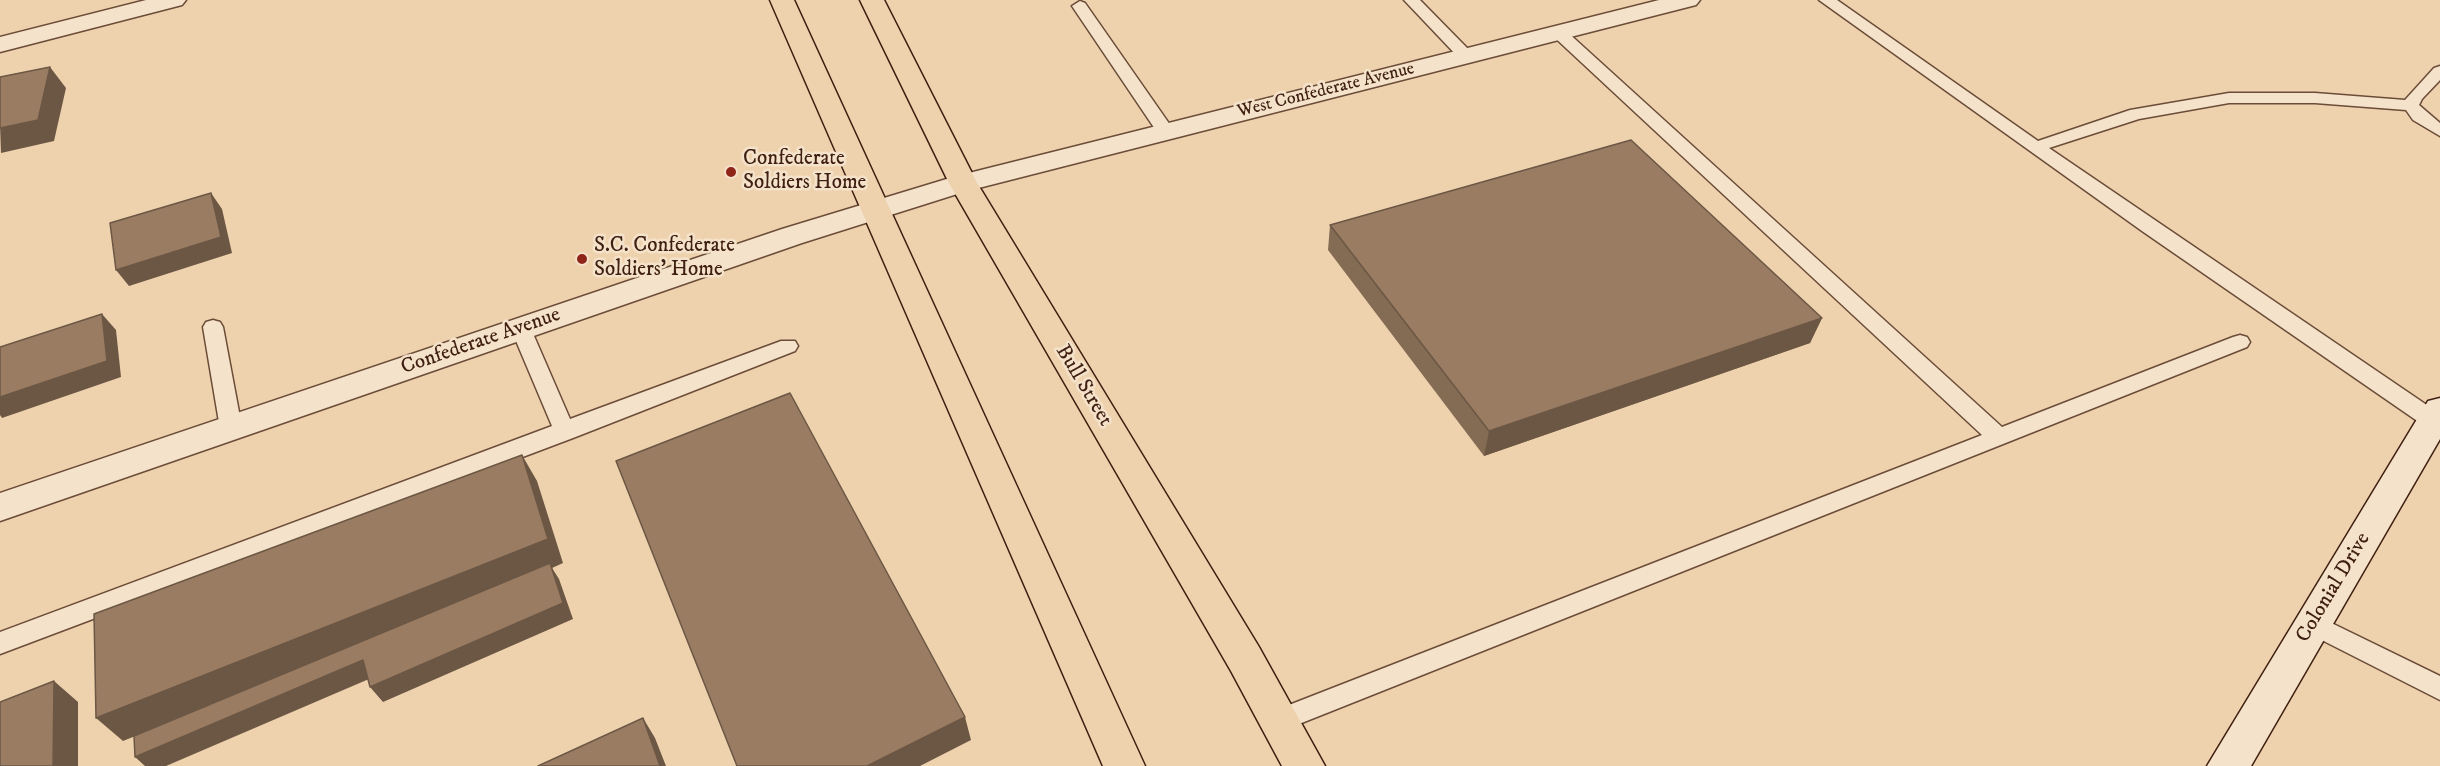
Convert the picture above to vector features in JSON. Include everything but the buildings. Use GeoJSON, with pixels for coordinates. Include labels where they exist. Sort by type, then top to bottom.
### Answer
{"type":"FeatureCollection","features":[{"type":"Feature","properties":{"kind":"highway"},"geometry":{"type":"LineString","coordinates":[[782,0],[1124,766]]}},
{"type":"Feature","properties":{"kind":"highway","name":"Bull Street"},"geometry":{"type":"LineString","coordinates":[[872,0],[963,183],[1280,720],[1304,766]]}},
{"type":"Feature","properties":{"kind":"street"},"geometry":{"type":"LineString","coordinates":[[0,45],[174,0]]}},
{"type":"Feature","properties":{"kind":"street","name":"West Confederate Avenue"},"geometry":{"type":"LineString","coordinates":[[963,183],[1688,0]]}},
{"type":"Feature","properties":{"kind":"street","name":"Confederate Avenue"},"geometry":{"type":"LineString","coordinates":[[0,507],[874,210],[963,183]]}},
{"type":"Feature","properties":{"kind":"street","name":"Colonial Drive"},"geometry":{"type":"LineString","coordinates":[[2228,766],[2437,416]]}},
{"type":"Feature","properties":{"kind":"lane"},"geometry":{"type":"LineString","coordinates":[[1412,0],[1466,56]]}},
{"type":"Feature","properties":{"kind":"lane"},"geometry":{"type":"LineString","coordinates":[[1827,0],[2036,147],[2437,416]]}},
{"type":"Feature","properties":{"kind":"lane"},"geometry":{"type":"LineString","coordinates":[[1080,6],[1166,132]]}},
{"type":"Feature","properties":{"kind":"lane"},"geometry":{"type":"LineString","coordinates":[[1559,33],[1999,437]]}},
{"type":"Feature","properties":{"kind":"lane"},"geometry":{"type":"LineString","coordinates":[[2411,105],[2414,97],[2440,71]]}},
{"type":"Feature","properties":{"kind":"lane"},"geometry":{"type":"LineString","coordinates":[[2036,147],[2136,114],[2229,98],[2314,98],[2411,105],[2419,116],[2440,131]]}},
{"type":"Feature","properties":{"kind":"lane"},"geometry":{"type":"LineString","coordinates":[[213,327],[231,428]]}},
{"type":"Feature","properties":{"kind":"lane"},"geometry":{"type":"LineString","coordinates":[[521,329],[565,432]]}},
{"type":"Feature","properties":{"kind":"lane"},"geometry":{"type":"LineString","coordinates":[[1280,720],[2240,342]]}},
{"type":"Feature","properties":{"kind":"lane"},"geometry":{"type":"LineString","coordinates":[[0,643],[565,432],[788,346]]}},
{"type":"Feature","properties":{"kind":"lane"},"geometry":{"type":"LineString","coordinates":[[2313,624],[2440,689]]}},
{"type":"Feature","properties":{"kind":"place","name":"Confederate Soldiers Home"},"geometry":{"type":"Point","coordinates":[731,172]}},
{"type":"Feature","properties":{"kind":"place","name":"S.C. Confederate Soldiers’ Home"},"geometry":{"type":"Point","coordinates":[582,259]}}]}
